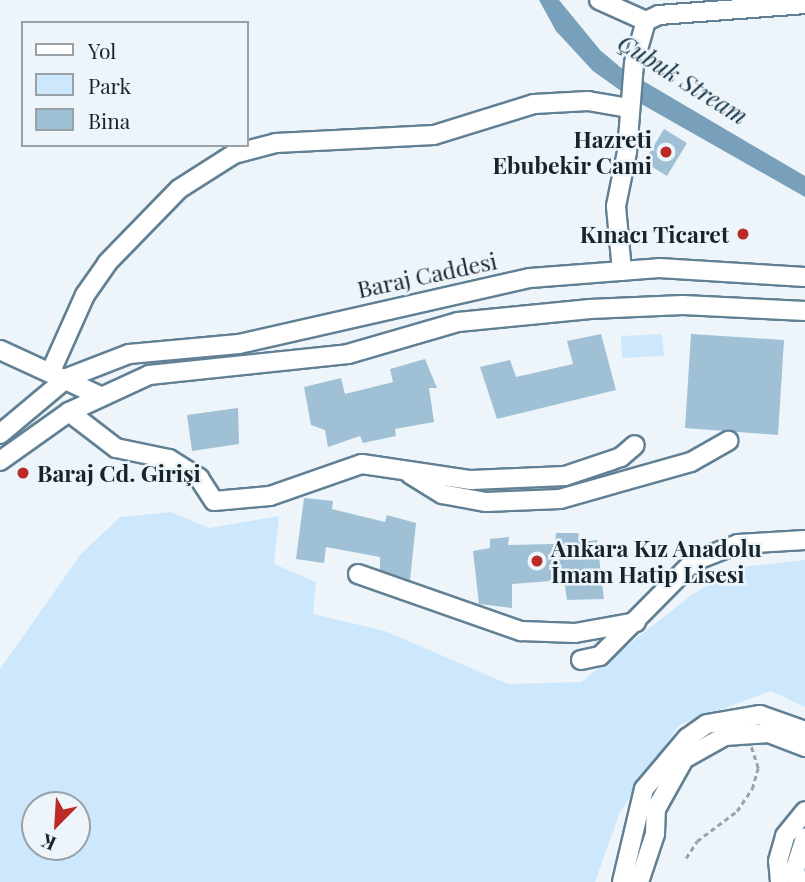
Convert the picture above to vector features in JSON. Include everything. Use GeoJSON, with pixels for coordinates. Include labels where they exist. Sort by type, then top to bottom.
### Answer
{"type":"FeatureCollection","features":[{"type":"Feature","properties":{"kind":"street"},"geometry":{"type":"LineString","coordinates":[[599,0],[646,21],[659,15],[805,4]]}},
{"type":"Feature","properties":{"kind":"street"},"geometry":{"type":"LineString","coordinates":[[622,271],[616,206],[627,152],[634,64],[646,21]]}},
{"type":"Feature","properties":{"kind":"street"},"geometry":{"type":"LineString","coordinates":[[0,434],[59,375],[85,295],[107,263],[179,189],[234,154],[276,143],[434,135],[534,104],[588,101],[629,105]]}},
{"type":"Feature","properties":{"kind":"street","name":"Baraj Caddesi"},"geometry":{"type":"LineString","coordinates":[[59,375],[129,354],[239,344],[530,278],[622,271],[752,270],[805,277]]}},
{"type":"Feature","properties":{"kind":"street"},"geometry":{"type":"LineString","coordinates":[[0,461],[69,412],[149,375],[348,354],[458,322],[683,305],[805,311]]}},
{"type":"Feature","properties":{"kind":"street"},"geometry":{"type":"LineString","coordinates":[[0,350],[102,397]]}},
{"type":"Feature","properties":{"kind":"street"},"geometry":{"type":"LineString","coordinates":[[69,412],[117,448],[169,459],[199,478],[214,501],[270,496],[362,464],[471,480],[565,476],[621,457],[635,445]]}},
{"type":"Feature","properties":{"kind":"street"},"geometry":{"type":"LineString","coordinates":[[404,470],[442,494],[486,502],[560,499],[691,462],[728,441]]}},
{"type":"Feature","properties":{"kind":"street"},"geometry":{"type":"LineString","coordinates":[[581,660],[600,656],[694,561],[738,544],[805,540]]}},
{"type":"Feature","properties":{"kind":"street"},"geometry":{"type":"LineString","coordinates":[[358,574],[521,631],[575,633],[636,622]]}},
{"type":"Feature","properties":{"kind":"street"},"geometry":{"type":"LineString","coordinates":[[622,882],[644,789],[687,737],[707,724],[760,715],[805,731]]}},
{"type":"Feature","properties":{"kind":"street"},"geometry":{"type":"LineString","coordinates":[[639,882],[655,834],[656,809],[684,759],[725,736],[769,733],[805,747]]}},
{"type":"Feature","properties":{"kind":"street"},"geometry":{"type":"LineString","coordinates":[[780,882],[778,861],[785,836],[805,811]]}},
{"type":"Feature","properties":{"kind":"street"},"geometry":{"type":"LineString","coordinates":[[798,882],[795,869],[805,838]]}},
{"type":"Feature","properties":{"kind":"path"},"geometry":{"type":"LineString","coordinates":[[686,858],[697,841],[737,811],[752,789],[758,768],[745,735]]}},
{"type":"Feature","properties":{"kind":"green space"},"geometry":{"type":"Polygon","coordinates":[[[662,334],[664,356],[622,358],[621,336],[662,334]]]}},
{"type":"Feature","properties":{"kind":"green space"},"geometry":{"type":"Polygon","coordinates":[[[171,512],[209,528],[279,516],[274,564],[316,582],[313,614],[385,631],[508,684],[581,682],[693,594],[741,567],[805,560],[805,707],[771,691],[679,725],[620,812],[595,882],[0,882],[0,669],[81,554],[120,517],[171,512]]]}},
{"type":"Feature","properties":{"kind":"shaded area"},"geometry":{"type":"Polygon","coordinates":[[[539,0],[559,0],[600,50],[626,72],[624,93],[593,71],[556,31],[539,0]]]}},
{"type":"Feature","properties":{"kind":"shaded area"},"geometry":{"type":"Polygon","coordinates":[[[640,79],[805,176],[805,197],[636,101],[640,79]]]}},
{"type":"Feature","properties":{"kind":"building","name":"Hazreti Ebubekir Cami"},"geometry":{"type":"Polygon","coordinates":[[[664,129],[687,143],[667,176],[644,162],[664,129]]]}},
{"type":"Feature","properties":{"kind":"building"},"geometry":{"type":"Polygon","coordinates":[[[601,334],[616,390],[497,419],[480,367],[510,360],[516,377],[573,364],[567,341],[601,334]]]}},
{"type":"Feature","properties":{"kind":"building"},"geometry":{"type":"Polygon","coordinates":[[[691,334],[784,340],[778,435],[685,428],[691,334]]]}},
{"type":"Feature","properties":{"kind":"building"},"geometry":{"type":"Polygon","coordinates":[[[425,359],[437,388],[429,388],[434,422],[395,429],[396,436],[363,443],[360,436],[328,447],[325,430],[311,425],[304,387],[341,378],[345,394],[393,382],[390,369],[425,359]]]}},
{"type":"Feature","properties":{"kind":"building"},"geometry":{"type":"Polygon","coordinates":[[[238,408],[239,444],[192,451],[187,415],[238,408]]]}},
{"type":"Feature","properties":{"kind":"building"},"geometry":{"type":"Polygon","coordinates":[[[304,498],[333,501],[332,509],[385,522],[387,515],[416,523],[410,580],[380,570],[380,557],[326,547],[324,563],[296,559],[304,498]]]}},
{"type":"Feature","properties":{"kind":"building","name":"Ankara Kız Anadolu İmam Hatip Lisesi"},"geometry":{"type":"Polygon","coordinates":[[[556,533],[578,533],[581,542],[597,540],[604,599],[567,600],[564,580],[512,584],[512,608],[479,604],[473,551],[490,548],[490,539],[509,537],[508,545],[555,544],[556,533]]]}},
{"type":"Feature","properties":{"kind":"place","name":"Hazreti Ebubekir Cami"},"geometry":{"type":"Point","coordinates":[666,152]}},
{"type":"Feature","properties":{"kind":"place","name":"Kınacı Ticaret"},"geometry":{"type":"Point","coordinates":[743,234]}},
{"type":"Feature","properties":{"kind":"place","name":"Baraj Cd. Girişi"},"geometry":{"type":"Point","coordinates":[23,473]}},
{"type":"Feature","properties":{"kind":"place","name":"Ankara Kız Anadolu İmam Hatip Lisesi"},"geometry":{"type":"Point","coordinates":[537,561]}},
{"type":"Feature","properties":{"kind":"water label","name":"Çubuk Stream"},"geometry":{"type":"Point","coordinates":[683,79]}}]}
